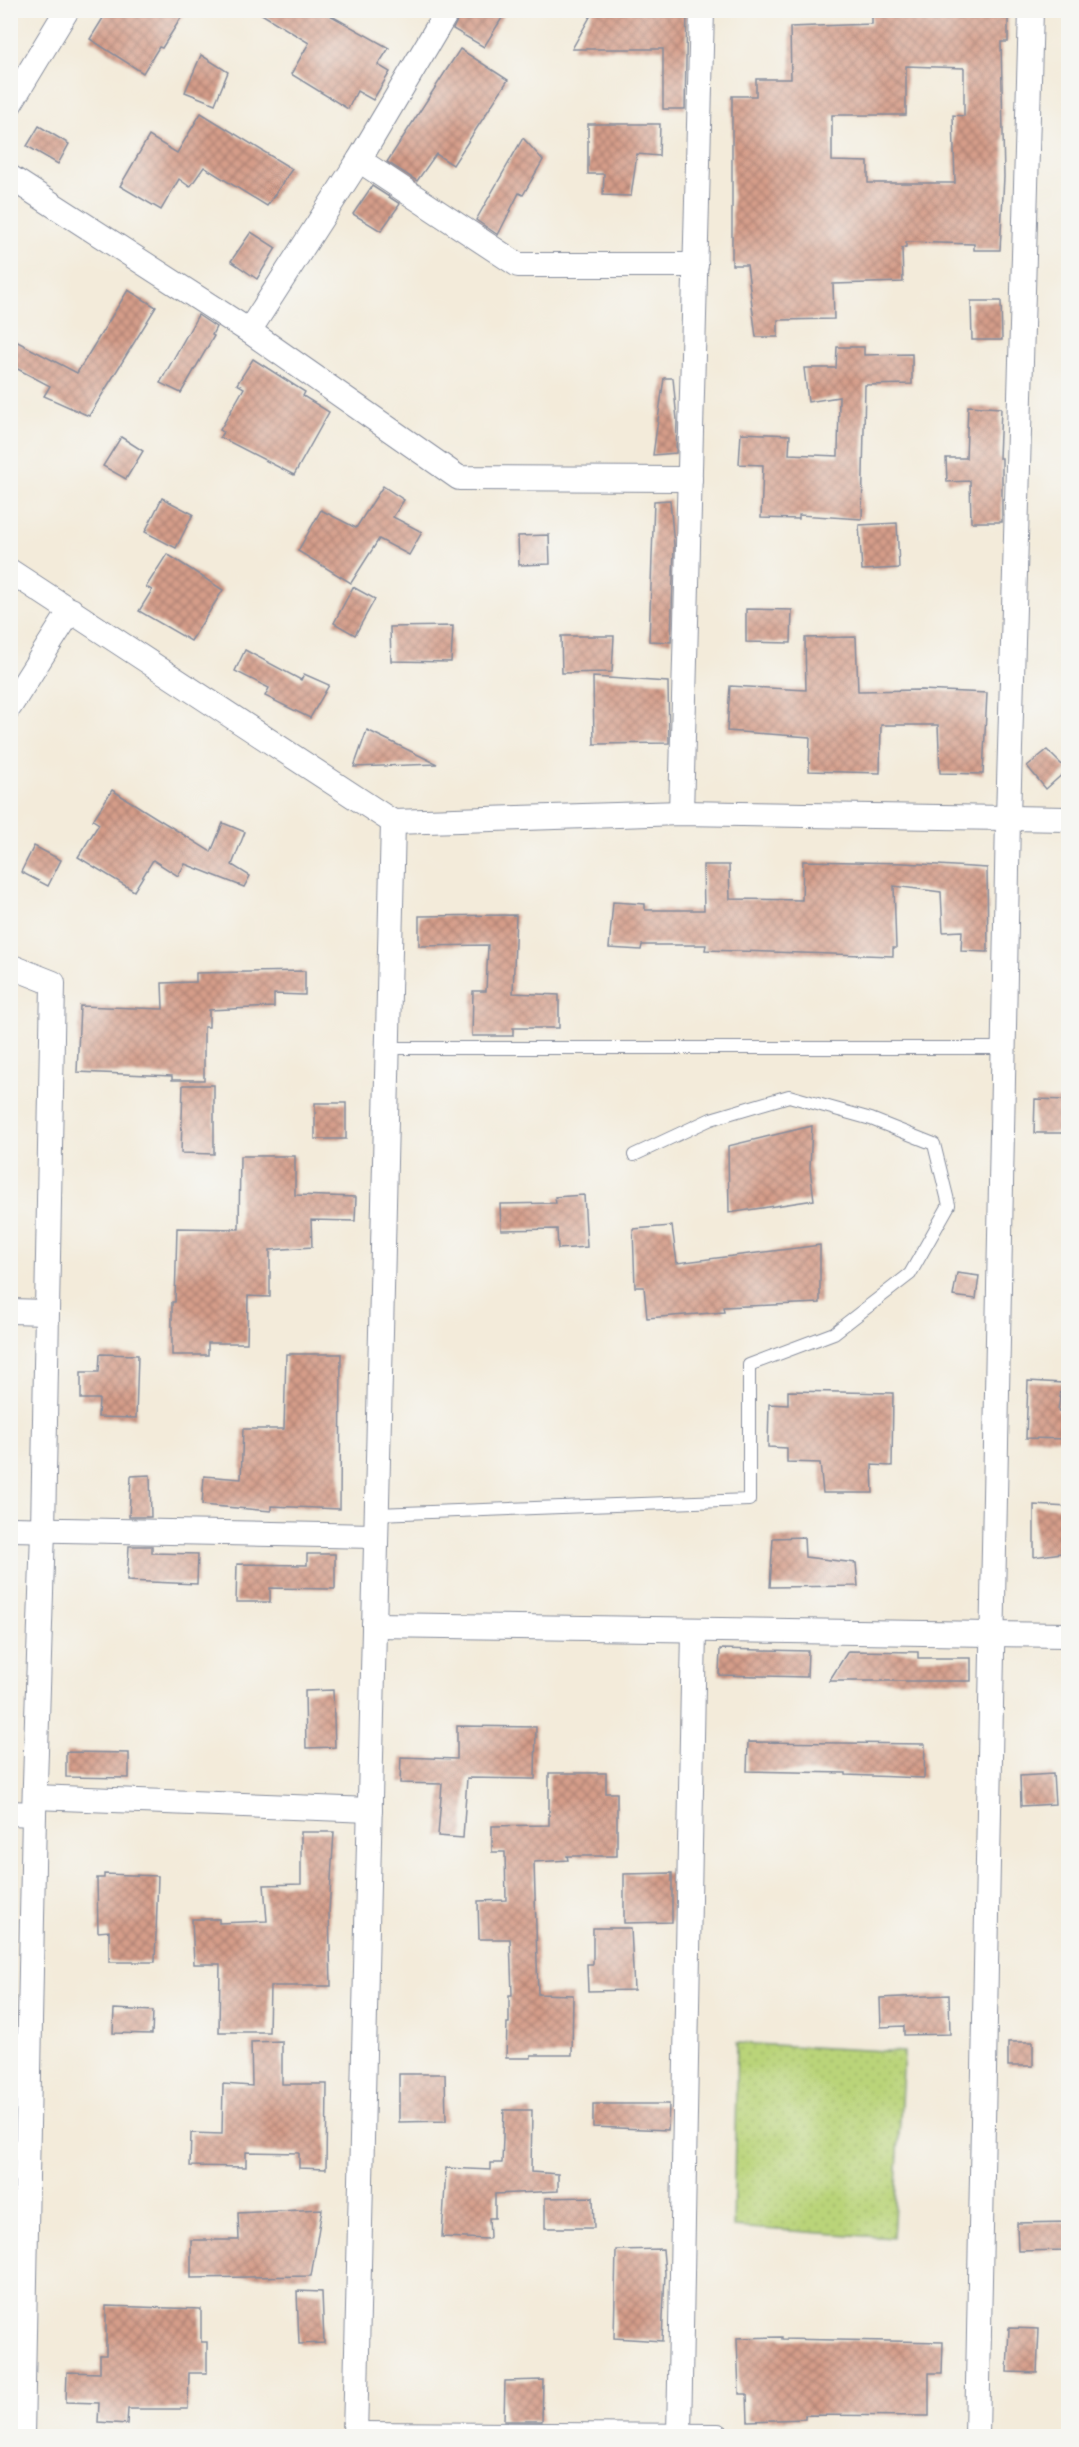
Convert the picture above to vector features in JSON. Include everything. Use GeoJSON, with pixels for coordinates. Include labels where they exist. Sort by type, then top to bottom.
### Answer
{"type":"FeatureCollection","features":[{"type":"Feature","properties":{"kind":"street"},"geometry":{"type":"LineString","coordinates":[[10,104],[67,10]]}},
{"type":"Feature","properties":{"kind":"street"},"geometry":{"type":"LineString","coordinates":[[249,331],[360,160],[448,10]]}},
{"type":"Feature","properties":{"kind":"street"},"geometry":{"type":"LineString","coordinates":[[681,813],[702,10]]}},
{"type":"Feature","properties":{"kind":"street"},"geometry":{"type":"LineString","coordinates":[[977,2436],[1008,818],[1031,10]]}},
{"type":"Feature","properties":{"kind":"street"},"geometry":{"type":"LineString","coordinates":[[360,160],[518,265],[696,265]]}},
{"type":"Feature","properties":{"kind":"street"},"geometry":{"type":"LineString","coordinates":[[10,177],[249,331],[459,478],[690,479]]}},
{"type":"Feature","properties":{"kind":"street"},"geometry":{"type":"LineString","coordinates":[[10,571],[393,822],[681,813],[1068,819]]}},
{"type":"Feature","properties":{"kind":"street"},"geometry":{"type":"LineString","coordinates":[[10,706],[71,610]]}},
{"type":"Feature","properties":{"kind":"street"},"geometry":{"type":"LineString","coordinates":[[393,822],[355,2435],[718,2436]]}},
{"type":"Feature","properties":{"kind":"street"},"geometry":{"type":"LineString","coordinates":[[10,966],[53,983],[43,1530],[26,1808],[17,2348],[22,2436]]}},
{"type":"Feature","properties":{"kind":"street"},"geometry":{"type":"LineString","coordinates":[[10,1311],[46,1312]]}},
{"type":"Feature","properties":{"kind":"street"},"geometry":{"type":"LineString","coordinates":[[10,1529],[376,1525]]}},
{"type":"Feature","properties":{"kind":"street"},"geometry":{"type":"LineString","coordinates":[[374,1625],[1068,1635]]}},
{"type":"Feature","properties":{"kind":"street"},"geometry":{"type":"LineString","coordinates":[[679,2435],[694,1630]]}},
{"type":"Feature","properties":{"kind":"street"},"geometry":{"type":"LineString","coordinates":[[26,1808],[370,1810]]}},
{"type":"Feature","properties":{"kind":"lane"},"geometry":{"type":"LineString","coordinates":[[388,1048],[1004,1048]]}},
{"type":"Feature","properties":{"kind":"lane"},"geometry":{"type":"LineString","coordinates":[[376,1525],[749,1500],[749,1365],[834,1333],[910,1274],[949,1205],[934,1144],[871,1119],[789,1096],[711,1119],[634,1155]]}},
{"type":"Feature","properties":{"kind":"green space"},"geometry":{"type":"Polygon","coordinates":[[[737,2043],[904,2052],[893,2238],[733,2227],[737,2043]]]}},
{"type":"Feature","properties":{"kind":"building"},"geometry":{"type":"Polygon","coordinates":[[[108,10],[186,10],[143,73],[90,39],[108,10]]]}},
{"type":"Feature","properties":{"kind":"building"},"geometry":{"type":"Polygon","coordinates":[[[255,10],[321,10],[389,48],[378,65],[390,72],[373,100],[357,91],[348,109],[291,74],[309,43],[255,10]]]}},
{"type":"Feature","properties":{"kind":"building"},"geometry":{"type":"Polygon","coordinates":[[[462,10],[507,10],[484,47],[453,29],[462,10]]]}},
{"type":"Feature","properties":{"kind":"building"},"geometry":{"type":"Polygon","coordinates":[[[594,10],[687,10],[685,109],[663,109],[663,49],[572,49],[594,10]]]}},
{"type":"Feature","properties":{"kind":"building"},"geometry":{"type":"Polygon","coordinates":[[[872,10],[1008,10],[1008,42],[1001,42],[1004,177],[1000,250],[974,250],[974,244],[906,242],[906,247],[902,248],[903,282],[833,284],[834,319],[778,320],[778,337],[756,337],[747,265],[732,265],[732,96],[756,96],[756,79],[791,79],[790,27],[872,24],[872,10]],[[906,66],[906,115],[832,115],[832,161],[868,162],[868,183],[955,183],[953,115],[964,116],[964,68],[906,66]]]}},
{"type":"Feature","properties":{"kind":"building"},"geometry":{"type":"Polygon","coordinates":[[[460,49],[508,80],[453,165],[436,154],[417,181],[387,162],[460,49]]]}},
{"type":"Feature","properties":{"kind":"building"},"geometry":{"type":"Polygon","coordinates":[[[201,55],[228,72],[215,104],[185,92],[201,55]]]}},
{"type":"Feature","properties":{"kind":"building"},"geometry":{"type":"Polygon","coordinates":[[[201,113],[292,169],[267,206],[204,167],[190,187],[179,179],[161,210],[120,186],[149,136],[177,153],[201,113]]]}},
{"type":"Feature","properties":{"kind":"building"},"geometry":{"type":"Polygon","coordinates":[[[588,124],[660,124],[659,156],[637,154],[631,196],[603,195],[604,174],[588,174],[588,124]]]}},
{"type":"Feature","properties":{"kind":"building"},"geometry":{"type":"Polygon","coordinates":[[[39,126],[69,144],[58,164],[27,146],[39,126]]]}},
{"type":"Feature","properties":{"kind":"building"},"geometry":{"type":"Polygon","coordinates":[[[523,138],[543,160],[523,195],[519,193],[498,235],[476,220],[523,138]]]}},
{"type":"Feature","properties":{"kind":"building"},"geometry":{"type":"Polygon","coordinates":[[[372,186],[400,204],[381,231],[353,214],[372,186]]]}},
{"type":"Feature","properties":{"kind":"building"},"geometry":{"type":"Polygon","coordinates":[[[251,232],[276,248],[257,279],[231,261],[251,232]]]}},
{"type":"Feature","properties":{"kind":"building"},"geometry":{"type":"Polygon","coordinates":[[[128,290],[156,307],[89,416],[44,396],[50,386],[10,365],[10,338],[77,373],[128,290]]]}},
{"type":"Feature","properties":{"kind":"building"},"geometry":{"type":"Polygon","coordinates":[[[971,301],[1001,301],[1002,340],[972,340],[971,301]]]}},
{"type":"Feature","properties":{"kind":"building"},"geometry":{"type":"Polygon","coordinates":[[[198,315],[216,327],[212,335],[214,336],[181,393],[160,383],[198,315]]]}},
{"type":"Feature","properties":{"kind":"building"},"geometry":{"type":"Polygon","coordinates":[[[837,347],[864,347],[864,355],[912,354],[912,384],[865,385],[862,519],[799,515],[799,519],[761,518],[763,465],[739,464],[741,433],[790,435],[789,454],[838,456],[839,397],[808,402],[804,368],[836,368],[837,347]]]}},
{"type":"Feature","properties":{"kind":"building"},"geometry":{"type":"Polygon","coordinates":[[[253,359],[305,392],[303,396],[329,412],[294,475],[220,437],[223,432],[220,430],[244,388],[237,384],[253,359]]]}},
{"type":"Feature","properties":{"kind":"building"},"geometry":{"type":"Polygon","coordinates":[[[664,378],[673,378],[677,420],[676,453],[653,455],[664,378]]]}},
{"type":"Feature","properties":{"kind":"building"},"geometry":{"type":"Polygon","coordinates":[[[968,406],[1001,408],[999,458],[1002,458],[1002,522],[971,522],[970,481],[947,482],[946,458],[966,458],[968,406]]]}},
{"type":"Feature","properties":{"kind":"building"},"geometry":{"type":"Polygon","coordinates":[[[121,437],[143,451],[126,479],[103,466],[121,437]]]}},
{"type":"Feature","properties":{"kind":"building"},"geometry":{"type":"Polygon","coordinates":[[[383,486],[404,500],[393,517],[422,532],[409,555],[379,539],[351,583],[298,551],[321,510],[356,528],[383,486]]]}},
{"type":"Feature","properties":{"kind":"building"},"geometry":{"type":"Polygon","coordinates":[[[162,498],[193,514],[176,548],[145,532],[162,498]]]}},
{"type":"Feature","properties":{"kind":"building"},"geometry":{"type":"Polygon","coordinates":[[[670,500],[674,546],[671,642],[649,641],[654,501],[670,500]]]}},
{"type":"Feature","properties":{"kind":"building"},"geometry":{"type":"Polygon","coordinates":[[[897,523],[899,568],[862,570],[859,525],[897,523]]]}},
{"type":"Feature","properties":{"kind":"building"},"geometry":{"type":"Polygon","coordinates":[[[549,535],[550,564],[519,565],[518,536],[549,535]]]}},
{"type":"Feature","properties":{"kind":"building"},"geometry":{"type":"Polygon","coordinates":[[[167,554],[223,590],[191,641],[139,611],[152,590],[146,587],[167,554]]]}},
{"type":"Feature","properties":{"kind":"building"},"geometry":{"type":"Polygon","coordinates":[[[353,587],[375,599],[355,635],[334,623],[353,587]]]}},
{"type":"Feature","properties":{"kind":"building"},"geometry":{"type":"Polygon","coordinates":[[[746,609],[792,610],[791,643],[746,642],[746,609]]]}},
{"type":"Feature","properties":{"kind":"building"},"geometry":{"type":"Polygon","coordinates":[[[453,626],[451,662],[391,661],[390,627],[453,626]]]}},
{"type":"Feature","properties":{"kind":"building"},"geometry":{"type":"Polygon","coordinates":[[[561,636],[614,636],[612,672],[562,673],[561,636]]]}},
{"type":"Feature","properties":{"kind":"building"},"geometry":{"type":"Polygon","coordinates":[[[856,637],[858,691],[921,690],[987,693],[983,774],[940,773],[938,725],[881,725],[880,773],[809,771],[810,737],[727,731],[730,686],[806,690],[805,638],[856,637]]]}},
{"type":"Feature","properties":{"kind":"building"},"geometry":{"type":"Polygon","coordinates":[[[245,650],[301,680],[304,674],[329,685],[310,718],[265,696],[269,688],[235,671],[245,650]]]}},
{"type":"Feature","properties":{"kind":"building"},"geometry":{"type":"Polygon","coordinates":[[[593,677],[668,682],[669,743],[594,744],[593,677]]]}},
{"type":"Feature","properties":{"kind":"building"},"geometry":{"type":"Polygon","coordinates":[[[367,730],[437,764],[354,767],[367,730]]]}},
{"type":"Feature","properties":{"kind":"building"},"geometry":{"type":"Polygon","coordinates":[[[1047,750],[1067,770],[1046,789],[1027,766],[1047,750]]]}},
{"type":"Feature","properties":{"kind":"building"},"geometry":{"type":"Polygon","coordinates":[[[112,790],[211,852],[223,823],[245,832],[232,865],[250,876],[244,887],[185,864],[178,876],[153,860],[134,891],[78,857],[99,824],[93,820],[112,790]]]}},
{"type":"Feature","properties":{"kind":"building"},"geometry":{"type":"Polygon","coordinates":[[[34,846],[61,860],[48,886],[21,872],[34,846]]]}},
{"type":"Feature","properties":{"kind":"building"},"geometry":{"type":"Polygon","coordinates":[[[803,861],[904,863],[987,868],[988,952],[961,951],[962,931],[943,932],[941,892],[894,886],[896,948],[893,948],[893,956],[705,950],[706,945],[642,945],[641,950],[609,948],[613,902],[645,904],[645,910],[704,910],[703,865],[729,865],[730,899],[802,900],[803,861]]]}},
{"type":"Feature","properties":{"kind":"building"},"geometry":{"type":"Polygon","coordinates":[[[516,915],[513,993],[559,995],[559,1028],[513,1028],[513,1036],[472,1036],[473,991],[486,991],[488,945],[419,946],[419,916],[516,915]]]}},
{"type":"Feature","properties":{"kind":"building"},"geometry":{"type":"Polygon","coordinates":[[[305,971],[305,995],[274,994],[274,1007],[209,1010],[209,1027],[204,1027],[204,1080],[172,1080],[172,1076],[77,1072],[80,1006],[163,1009],[162,983],[196,982],[196,973],[305,971]]]}},
{"type":"Feature","properties":{"kind":"building"},"geometry":{"type":"Polygon","coordinates":[[[183,1085],[214,1085],[214,1154],[181,1153],[183,1085]]]}},
{"type":"Feature","properties":{"kind":"building"},"geometry":{"type":"Polygon","coordinates":[[[1035,1099],[1068,1100],[1068,1133],[1034,1133],[1035,1099]]]}},
{"type":"Feature","properties":{"kind":"building"},"geometry":{"type":"Polygon","coordinates":[[[315,1103],[346,1103],[346,1139],[315,1139],[315,1103]]]}},
{"type":"Feature","properties":{"kind":"building"},"geometry":{"type":"Polygon","coordinates":[[[812,1126],[810,1168],[814,1200],[729,1213],[728,1146],[812,1126]]]}},
{"type":"Feature","properties":{"kind":"building"},"geometry":{"type":"Polygon","coordinates":[[[240,1156],[295,1156],[295,1195],[356,1197],[355,1221],[311,1220],[312,1247],[270,1250],[270,1297],[248,1296],[247,1343],[208,1343],[208,1355],[172,1355],[172,1302],[175,1302],[177,1228],[239,1229],[240,1156]]]}},
{"type":"Feature","properties":{"kind":"building"},"geometry":{"type":"Polygon","coordinates":[[[584,1195],[587,1247],[558,1249],[557,1229],[501,1230],[500,1204],[556,1203],[555,1197],[584,1195]]]}},
{"type":"Feature","properties":{"kind":"building"},"geometry":{"type":"Polygon","coordinates":[[[672,1226],[677,1263],[820,1245],[820,1303],[723,1307],[724,1312],[647,1318],[644,1287],[635,1287],[633,1229],[672,1226]]]}},
{"type":"Feature","properties":{"kind":"building"},"geometry":{"type":"Polygon","coordinates":[[[957,1273],[979,1276],[976,1299],[953,1296],[957,1273]]]}},
{"type":"Feature","properties":{"kind":"building"},"geometry":{"type":"Polygon","coordinates":[[[100,1354],[138,1355],[136,1418],[98,1417],[99,1399],[81,1399],[81,1372],[99,1372],[100,1354]]]}},
{"type":"Feature","properties":{"kind":"building"},"geometry":{"type":"Polygon","coordinates":[[[286,1354],[341,1354],[340,1509],[271,1506],[271,1511],[202,1505],[204,1476],[241,1479],[243,1429],[284,1429],[286,1354]]]}},
{"type":"Feature","properties":{"kind":"building"},"geometry":{"type":"Polygon","coordinates":[[[1028,1381],[1062,1383],[1058,1411],[1068,1412],[1068,1439],[1026,1438],[1028,1381]]]}},
{"type":"Feature","properties":{"kind":"building"},"geometry":{"type":"Polygon","coordinates":[[[788,1391],[893,1393],[892,1466],[872,1465],[873,1493],[823,1493],[820,1463],[787,1462],[787,1448],[768,1447],[769,1404],[788,1405],[788,1391]]]}},
{"type":"Feature","properties":{"kind":"building"},"geometry":{"type":"Polygon","coordinates":[[[150,1475],[151,1517],[129,1517],[131,1476],[150,1475]]]}},
{"type":"Feature","properties":{"kind":"building"},"geometry":{"type":"Polygon","coordinates":[[[1034,1505],[1068,1507],[1068,1552],[1034,1557],[1034,1505]]]}},
{"type":"Feature","properties":{"kind":"building"},"geometry":{"type":"Polygon","coordinates":[[[804,1537],[805,1557],[856,1563],[858,1586],[770,1587],[773,1538],[804,1537]]]}},
{"type":"Feature","properties":{"kind":"building"},"geometry":{"type":"Polygon","coordinates":[[[129,1546],[152,1546],[152,1553],[198,1554],[197,1584],[127,1581],[129,1546]]]}},
{"type":"Feature","properties":{"kind":"building"},"geometry":{"type":"Polygon","coordinates":[[[307,1554],[335,1554],[335,1589],[270,1588],[270,1602],[236,1602],[237,1564],[307,1565],[307,1554]]]}},
{"type":"Feature","properties":{"kind":"building"},"geometry":{"type":"Polygon","coordinates":[[[720,1649],[808,1651],[807,1677],[719,1675],[720,1649]]]}},
{"type":"Feature","properties":{"kind":"building"},"geometry":{"type":"Polygon","coordinates":[[[848,1651],[918,1652],[918,1658],[971,1658],[971,1681],[829,1681],[848,1651]]]}},
{"type":"Feature","properties":{"kind":"building"},"geometry":{"type":"Polygon","coordinates":[[[333,1690],[335,1747],[306,1748],[305,1691],[333,1690]]]}},
{"type":"Feature","properties":{"kind":"building"},"geometry":{"type":"Polygon","coordinates":[[[457,1726],[536,1727],[535,1779],[467,1778],[463,1838],[438,1836],[442,1784],[400,1783],[401,1757],[457,1759],[457,1726]]]}},
{"type":"Feature","properties":{"kind":"building"},"geometry":{"type":"Polygon","coordinates":[[[748,1742],[925,1744],[924,1778],[846,1775],[846,1773],[747,1771],[748,1742]]]}},
{"type":"Feature","properties":{"kind":"building"},"geometry":{"type":"Polygon","coordinates":[[[66,1752],[129,1753],[129,1778],[66,1777],[66,1752]]]}},
{"type":"Feature","properties":{"kind":"building"},"geometry":{"type":"Polygon","coordinates":[[[549,1773],[606,1773],[606,1793],[617,1793],[617,1856],[567,1856],[568,1860],[534,1862],[538,1994],[573,1995],[572,2055],[531,2055],[531,2058],[506,2058],[509,1995],[512,1995],[510,1939],[479,1939],[478,1901],[506,1900],[505,1852],[492,1852],[492,1826],[549,1825],[549,1773]]]}},
{"type":"Feature","properties":{"kind":"building"},"geometry":{"type":"Polygon","coordinates":[[[1053,1774],[1055,1804],[1021,1806],[1020,1776],[1053,1774]]]}},
{"type":"Feature","properties":{"kind":"building"},"geometry":{"type":"Polygon","coordinates":[[[301,1832],[334,1832],[329,1911],[331,1986],[270,1986],[269,2032],[219,2032],[220,1964],[194,1964],[192,1919],[219,1919],[219,1923],[267,1921],[264,1885],[301,1884],[301,1832]]]}},
{"type":"Feature","properties":{"kind":"building"},"geometry":{"type":"Polygon","coordinates":[[[672,1873],[672,1922],[624,1923],[624,1874],[672,1873]]]}},
{"type":"Feature","properties":{"kind":"building"},"geometry":{"type":"Polygon","coordinates":[[[104,1874],[158,1876],[155,1962],[109,1962],[109,1931],[98,1932],[97,1878],[104,1878],[104,1874]]]}},
{"type":"Feature","properties":{"kind":"building"},"geometry":{"type":"Polygon","coordinates":[[[593,1928],[631,1928],[634,1990],[588,1991],[587,1964],[593,1964],[593,1928]]]}},
{"type":"Feature","properties":{"kind":"building"},"geometry":{"type":"Polygon","coordinates":[[[949,1995],[950,2034],[904,2035],[904,2026],[881,2027],[880,1998],[949,1995]]]}},
{"type":"Feature","properties":{"kind":"building"},"geometry":{"type":"Polygon","coordinates":[[[114,2009],[153,2011],[152,2034],[113,2033],[114,2009]]]}},
{"type":"Feature","properties":{"kind":"building"},"geometry":{"type":"Polygon","coordinates":[[[282,2041],[282,2084],[327,2084],[326,2169],[299,2168],[299,2153],[246,2152],[246,2167],[190,2166],[191,2133],[222,2134],[223,2084],[252,2086],[251,2042],[282,2041]]]}},
{"type":"Feature","properties":{"kind":"building"},"geometry":{"type":"Polygon","coordinates":[[[1008,2042],[1033,2042],[1033,2066],[1008,2066],[1008,2042]]]}},
{"type":"Feature","properties":{"kind":"building"},"geometry":{"type":"Polygon","coordinates":[[[399,2074],[445,2074],[446,2121],[399,2122],[399,2074]]]}},
{"type":"Feature","properties":{"kind":"building"},"geometry":{"type":"Polygon","coordinates":[[[593,2104],[669,2104],[668,2130],[593,2127],[593,2104]]]}},
{"type":"Feature","properties":{"kind":"building"},"geometry":{"type":"Polygon","coordinates":[[[504,2110],[532,2110],[531,2172],[558,2174],[558,2191],[495,2194],[495,2218],[489,2218],[490,2237],[488,2239],[442,2237],[446,2168],[491,2170],[491,2163],[502,2163],[504,2110]]]}},
{"type":"Feature","properties":{"kind":"building"},"geometry":{"type":"Polygon","coordinates":[[[593,2197],[594,2228],[545,2228],[545,2198],[593,2197]]]}},
{"type":"Feature","properties":{"kind":"building"},"geometry":{"type":"Polygon","coordinates":[[[322,2209],[311,2276],[191,2278],[191,2240],[239,2240],[238,2213],[322,2209]]]}},
{"type":"Feature","properties":{"kind":"building"},"geometry":{"type":"Polygon","coordinates":[[[1068,2222],[1068,2250],[1018,2251],[1017,2223],[1068,2222]]]}},
{"type":"Feature","properties":{"kind":"building"},"geometry":{"type":"Polygon","coordinates":[[[663,2249],[665,2273],[662,2341],[614,2338],[616,2250],[663,2249]]]}},
{"type":"Feature","properties":{"kind":"building"},"geometry":{"type":"Polygon","coordinates":[[[297,2291],[322,2292],[324,2343],[299,2344],[297,2291]]]}},
{"type":"Feature","properties":{"kind":"building"},"geometry":{"type":"Polygon","coordinates":[[[106,2306],[201,2309],[201,2342],[207,2342],[207,2373],[189,2373],[188,2409],[128,2409],[127,2424],[98,2422],[99,2403],[66,2402],[67,2372],[100,2373],[100,2355],[106,2355],[106,2306]]]}},
{"type":"Feature","properties":{"kind":"building"},"geometry":{"type":"Polygon","coordinates":[[[1009,2328],[1039,2329],[1037,2373],[1007,2372],[1009,2328]]]}},
{"type":"Feature","properties":{"kind":"building"},"geometry":{"type":"Polygon","coordinates":[[[782,2337],[782,2339],[943,2342],[942,2373],[929,2373],[929,2416],[805,2415],[805,2419],[748,2421],[747,2394],[739,2394],[737,2338],[782,2337]]]}},
{"type":"Feature","properties":{"kind":"building"},"geometry":{"type":"Polygon","coordinates":[[[543,2380],[542,2421],[504,2421],[505,2381],[543,2380]]]}}]}
